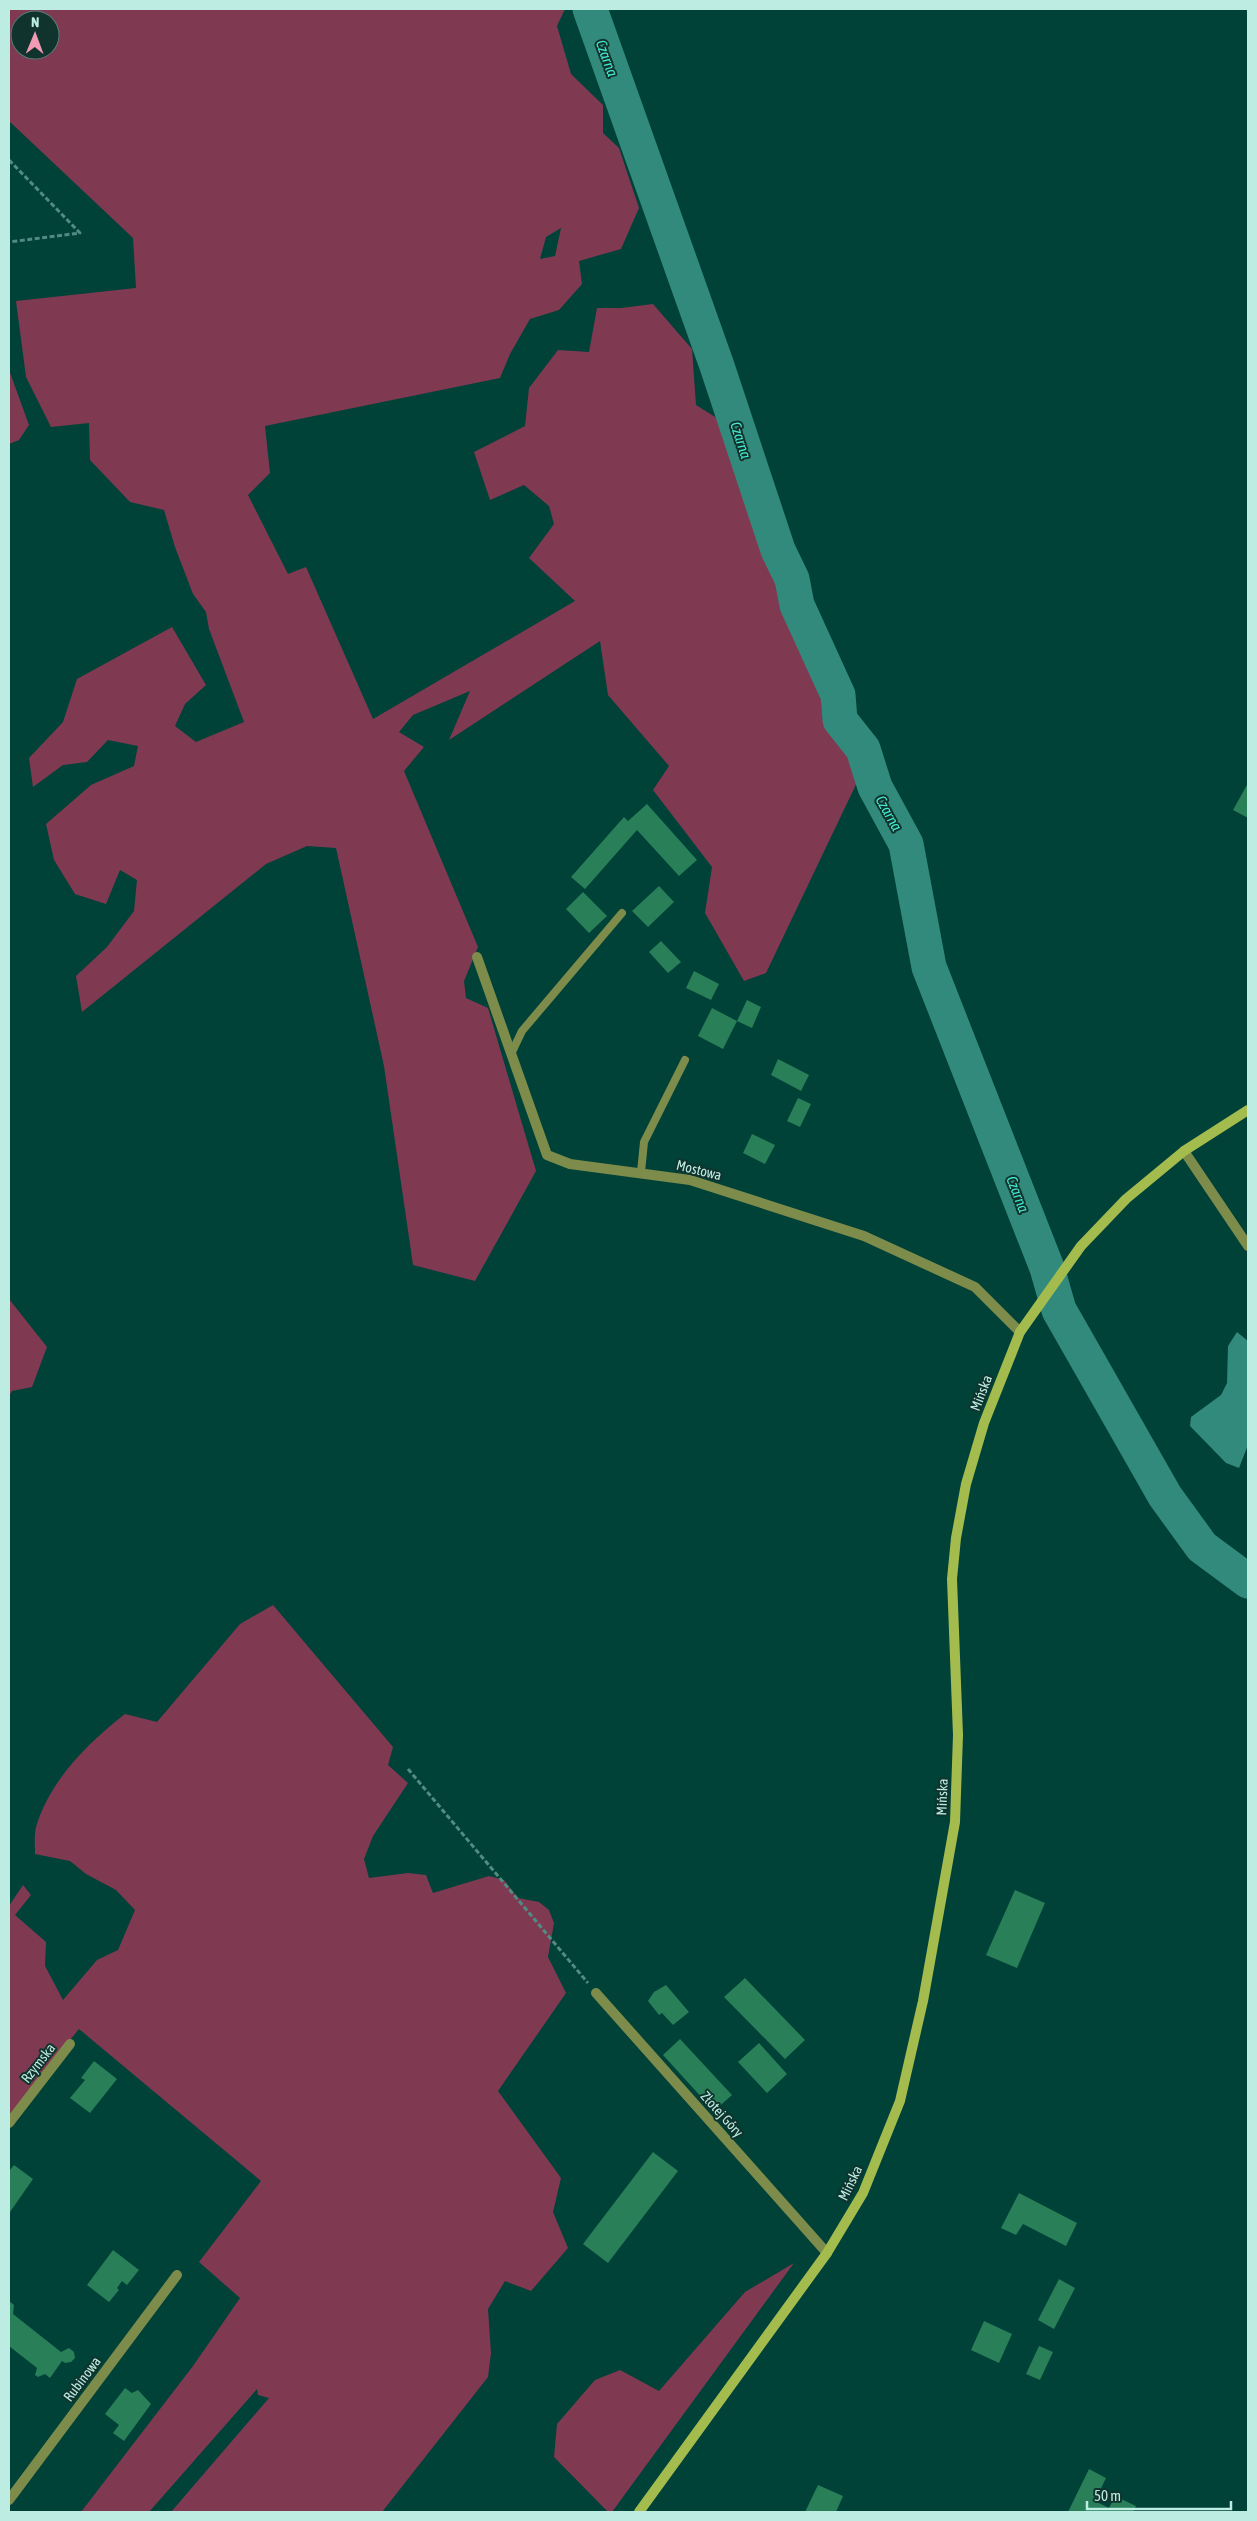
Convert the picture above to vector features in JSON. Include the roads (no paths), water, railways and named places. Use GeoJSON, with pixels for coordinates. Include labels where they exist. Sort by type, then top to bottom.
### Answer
{"type":"FeatureCollection","features":[{"type":"Feature","properties":{"kind":"street","name":"Mostowa"},"geometry":{"type":"LineString","coordinates":[[478,957],[547,1155],[570,1164],[642,1172],[690,1180],[864,1236],[975,1286],[1020,1332]]}},
{"type":"Feature","properties":{"kind":"street","name":"Mińska"},"geometry":{"type":"LineString","coordinates":[[639,2512],[827,2253],[863,2193],[900,2101],[923,2001],[955,1822],[958,1735],[952,1578],[956,1538],[966,1484],[984,1423],[1020,1332],[1081,1246],[1126,1199],[1184,1151],[1248,1110]]}},
{"type":"Feature","properties":{"kind":"street"},"geometry":{"type":"LineString","coordinates":[[1184,1151],[1248,1246]]}},
{"type":"Feature","properties":{"kind":"street","name":"Złotej Góry"},"geometry":{"type":"LineString","coordinates":[[596,1993],[827,2253]]}},
{"type":"Feature","properties":{"kind":"street","name":"Rzymska"},"geometry":{"type":"LineString","coordinates":[[9,2123],[70,2044]]}},
{"type":"Feature","properties":{"kind":"street","name":"Rubinowa"},"geometry":{"type":"LineString","coordinates":[[9,2500],[177,2275]]}},
{"type":"Feature","properties":{"kind":"lane"},"geometry":{"type":"LineString","coordinates":[[512,1052],[522,1031],[622,913]]}},
{"type":"Feature","properties":{"kind":"lane"},"geometry":{"type":"LineString","coordinates":[[642,1172],[644,1142],[685,1060]]}},
{"type":"Feature","properties":{"kind":"waterway","name":"Czarna"},"geometry":{"type":"LineString","coordinates":[[590,9],[717,366],[778,550],[792,579],[797,605],[838,695],[840,720],[863,749],[875,787],[906,844],[929,967],[1047,1268],[1059,1310],[1165,1496],[1202,1547],[1248,1581]]}}]}
